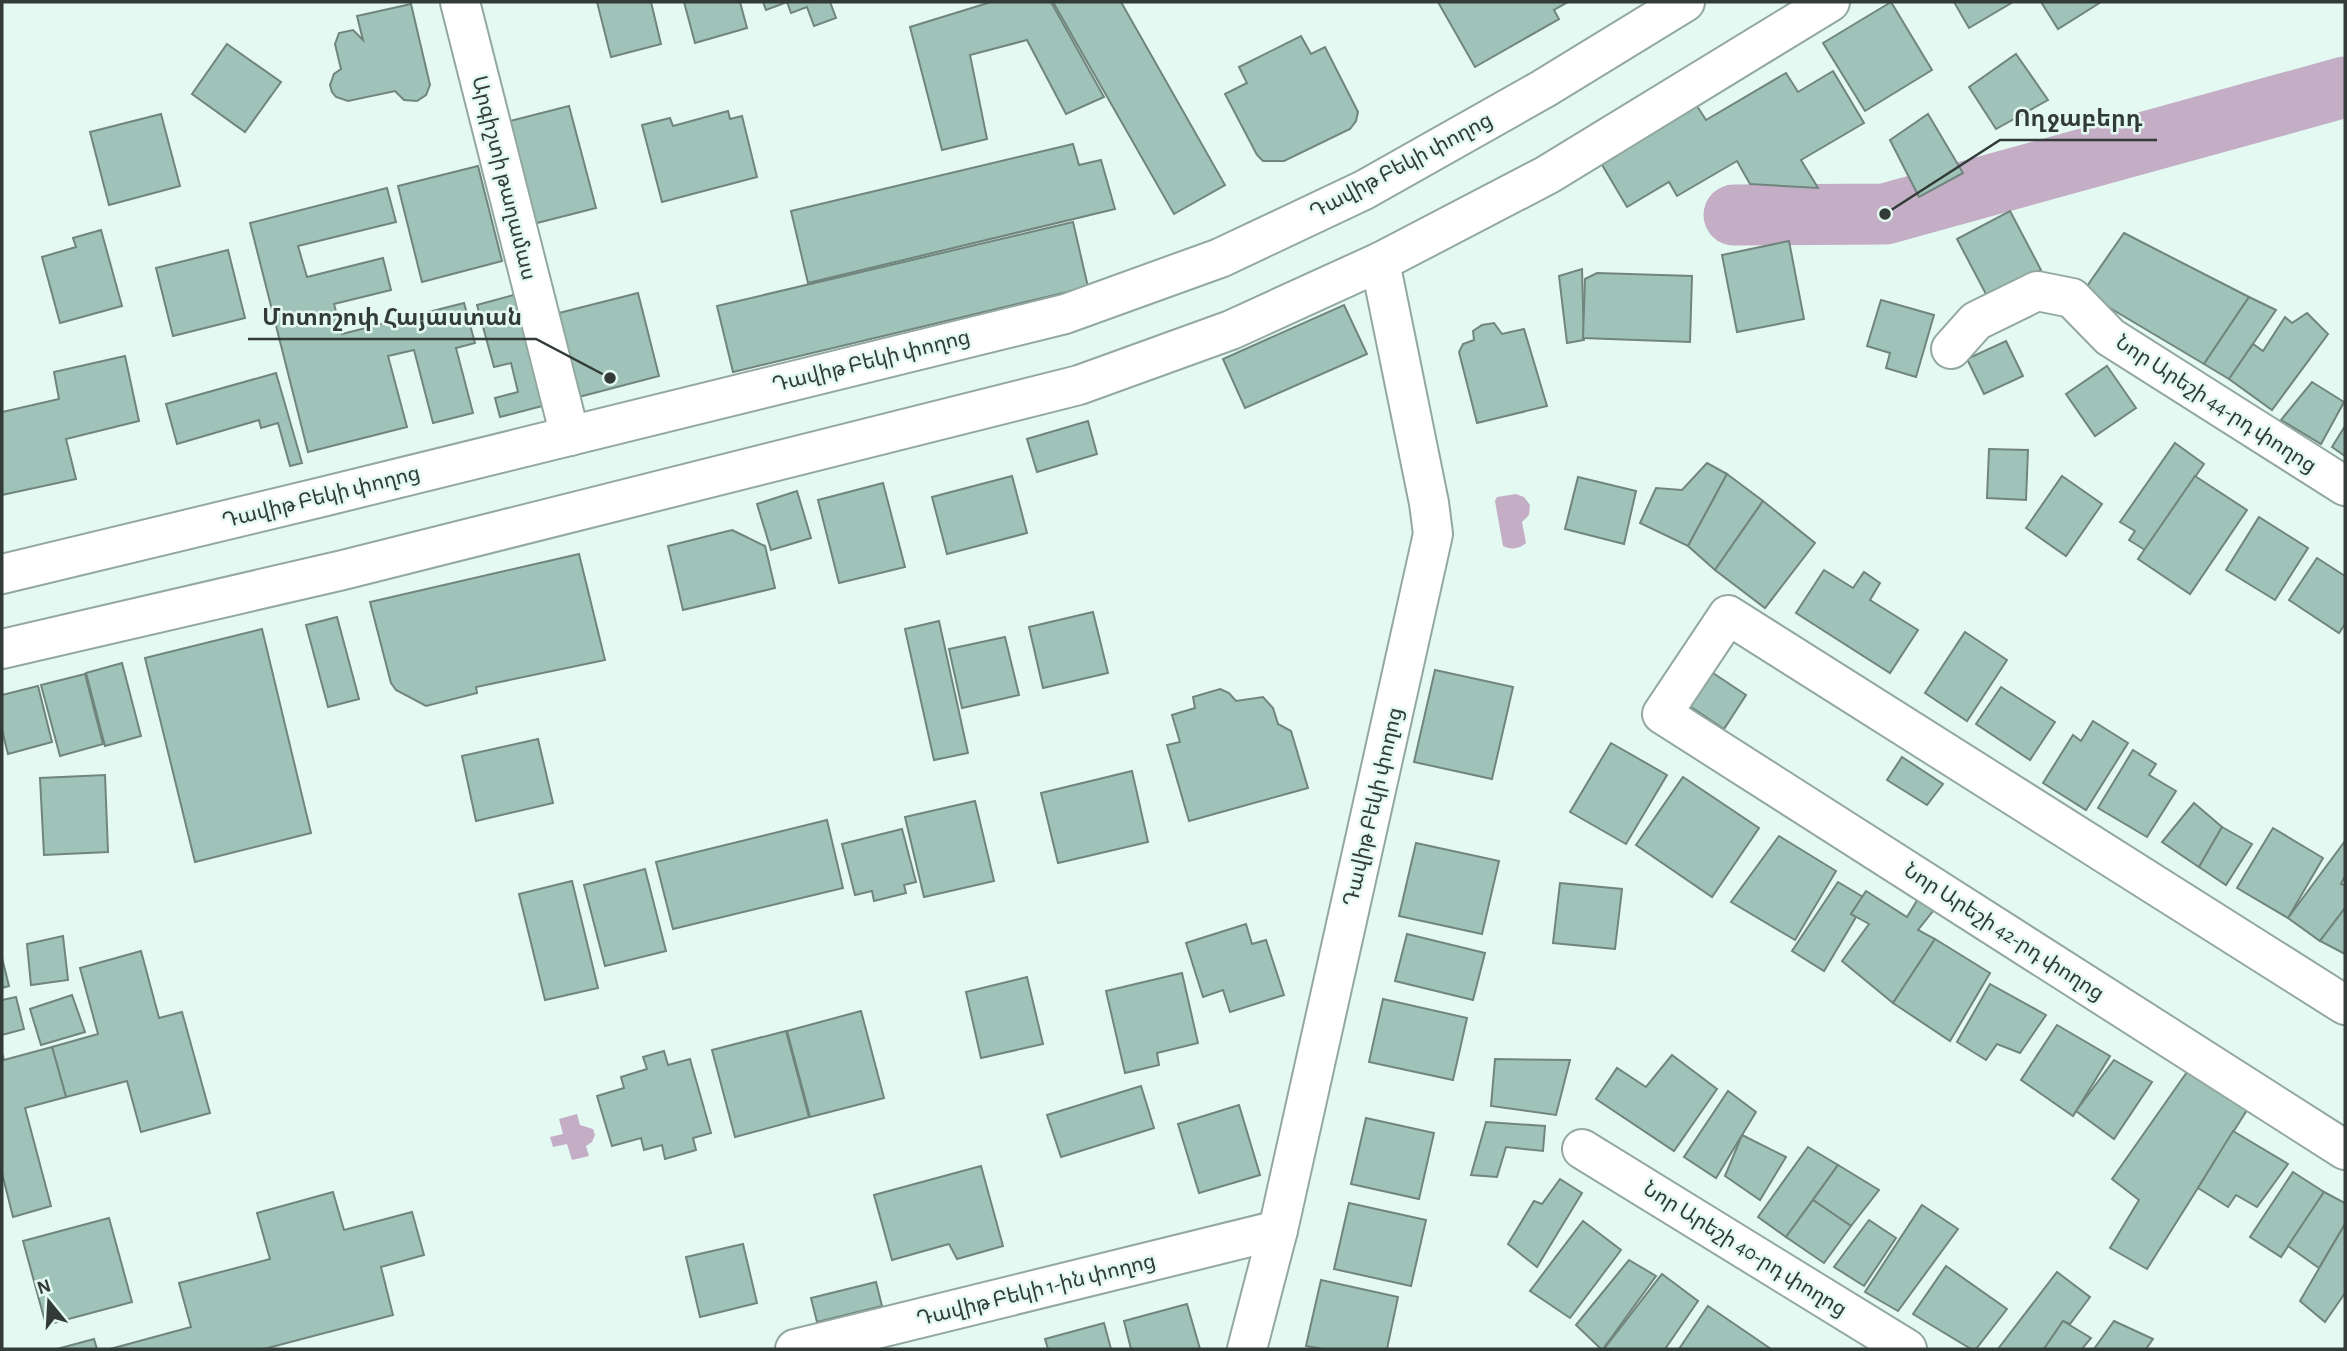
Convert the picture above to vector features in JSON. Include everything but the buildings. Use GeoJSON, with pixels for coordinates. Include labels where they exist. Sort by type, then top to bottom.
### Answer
{"type":"FeatureCollection","features":[{"type":"Feature","properties":{"kind":"street","name":"Արգիշտի թաղամաս"},"geometry":{"type":"LineString","coordinates":[[460,2],[570,436]]}},
{"type":"Feature","properties":{"kind":"street","name":"Դավիթ Բեկի փողոց"},"geometry":{"type":"LineString","coordinates":[[2,573],[1065,314],[1220,258],[1364,190],[1543,89],[1685,2]]}},
{"type":"Feature","properties":{"kind":"street"},"geometry":{"type":"LineString","coordinates":[[2,649],[343,570],[1079,385],[1231,330],[1380,262],[1547,175],[1830,2]]}},
{"type":"Feature","properties":{"kind":"street","name":"Դավիթ Բեկի փողոց"},"geometry":{"type":"LineString","coordinates":[[1247,1349],[1278,1230],[1433,534],[1380,262]]}},
{"type":"Feature","properties":{"kind":"street","name":"Նոր Արեշի 44-րդ փողոց"},"geometry":{"type":"LineString","coordinates":[[1951,349],[1976,321],[2037,291],[2072,298],[2110,337],[2345,486]]}},
{"type":"Feature","properties":{"kind":"street","name":"Նոր Արեշի 42-րդ փողոց"},"geometry":{"type":"LineString","coordinates":[[2345,1005],[1728,615],[1662,714],[2345,1150]]}},
{"type":"Feature","properties":{"kind":"street","name":"Նոր Արեշի 40-րդ փողոց"},"geometry":{"type":"LineString","coordinates":[[1582,1149],[1907,1349]]}},
{"type":"Feature","properties":{"kind":"street","name":"Դավիթ Բեկի 1-ին փողոց"},"geometry":{"type":"LineString","coordinates":[[795,1349],[1278,1230]]}},
{"type":"Feature","properties":{"kind":"shaded area"},"geometry":{"type":"Polygon","coordinates":[[[1516,494],[1524,497],[1530,505],[1529,515],[1522,522],[1526,543],[1512,548],[1503,546],[1495,501],[1497,497],[1516,494]]]}},
{"type":"Feature","properties":{"kind":"shaded area"},"geometry":{"type":"Polygon","coordinates":[[[577,1114],[580,1125],[593,1129],[595,1135],[592,1142],[586,1146],[589,1156],[572,1160],[567,1144],[553,1147],[550,1137],[563,1134],[559,1119],[577,1114]]]}},
{"type":"Feature","properties":{"kind":"waterway"},"geometry":{"type":"LineString","coordinates":[[1734,215],[1885,214],[2345,87]]}},
{"type":"Feature","properties":{"kind":"place","name":"Ողջաբերդ"},"geometry":{"type":"Point","coordinates":[1885,214]}},
{"type":"Feature","properties":{"kind":"place","name":"Մոտոշոփ Հայաստան"},"geometry":{"type":"Point","coordinates":[610,378]}}]}
